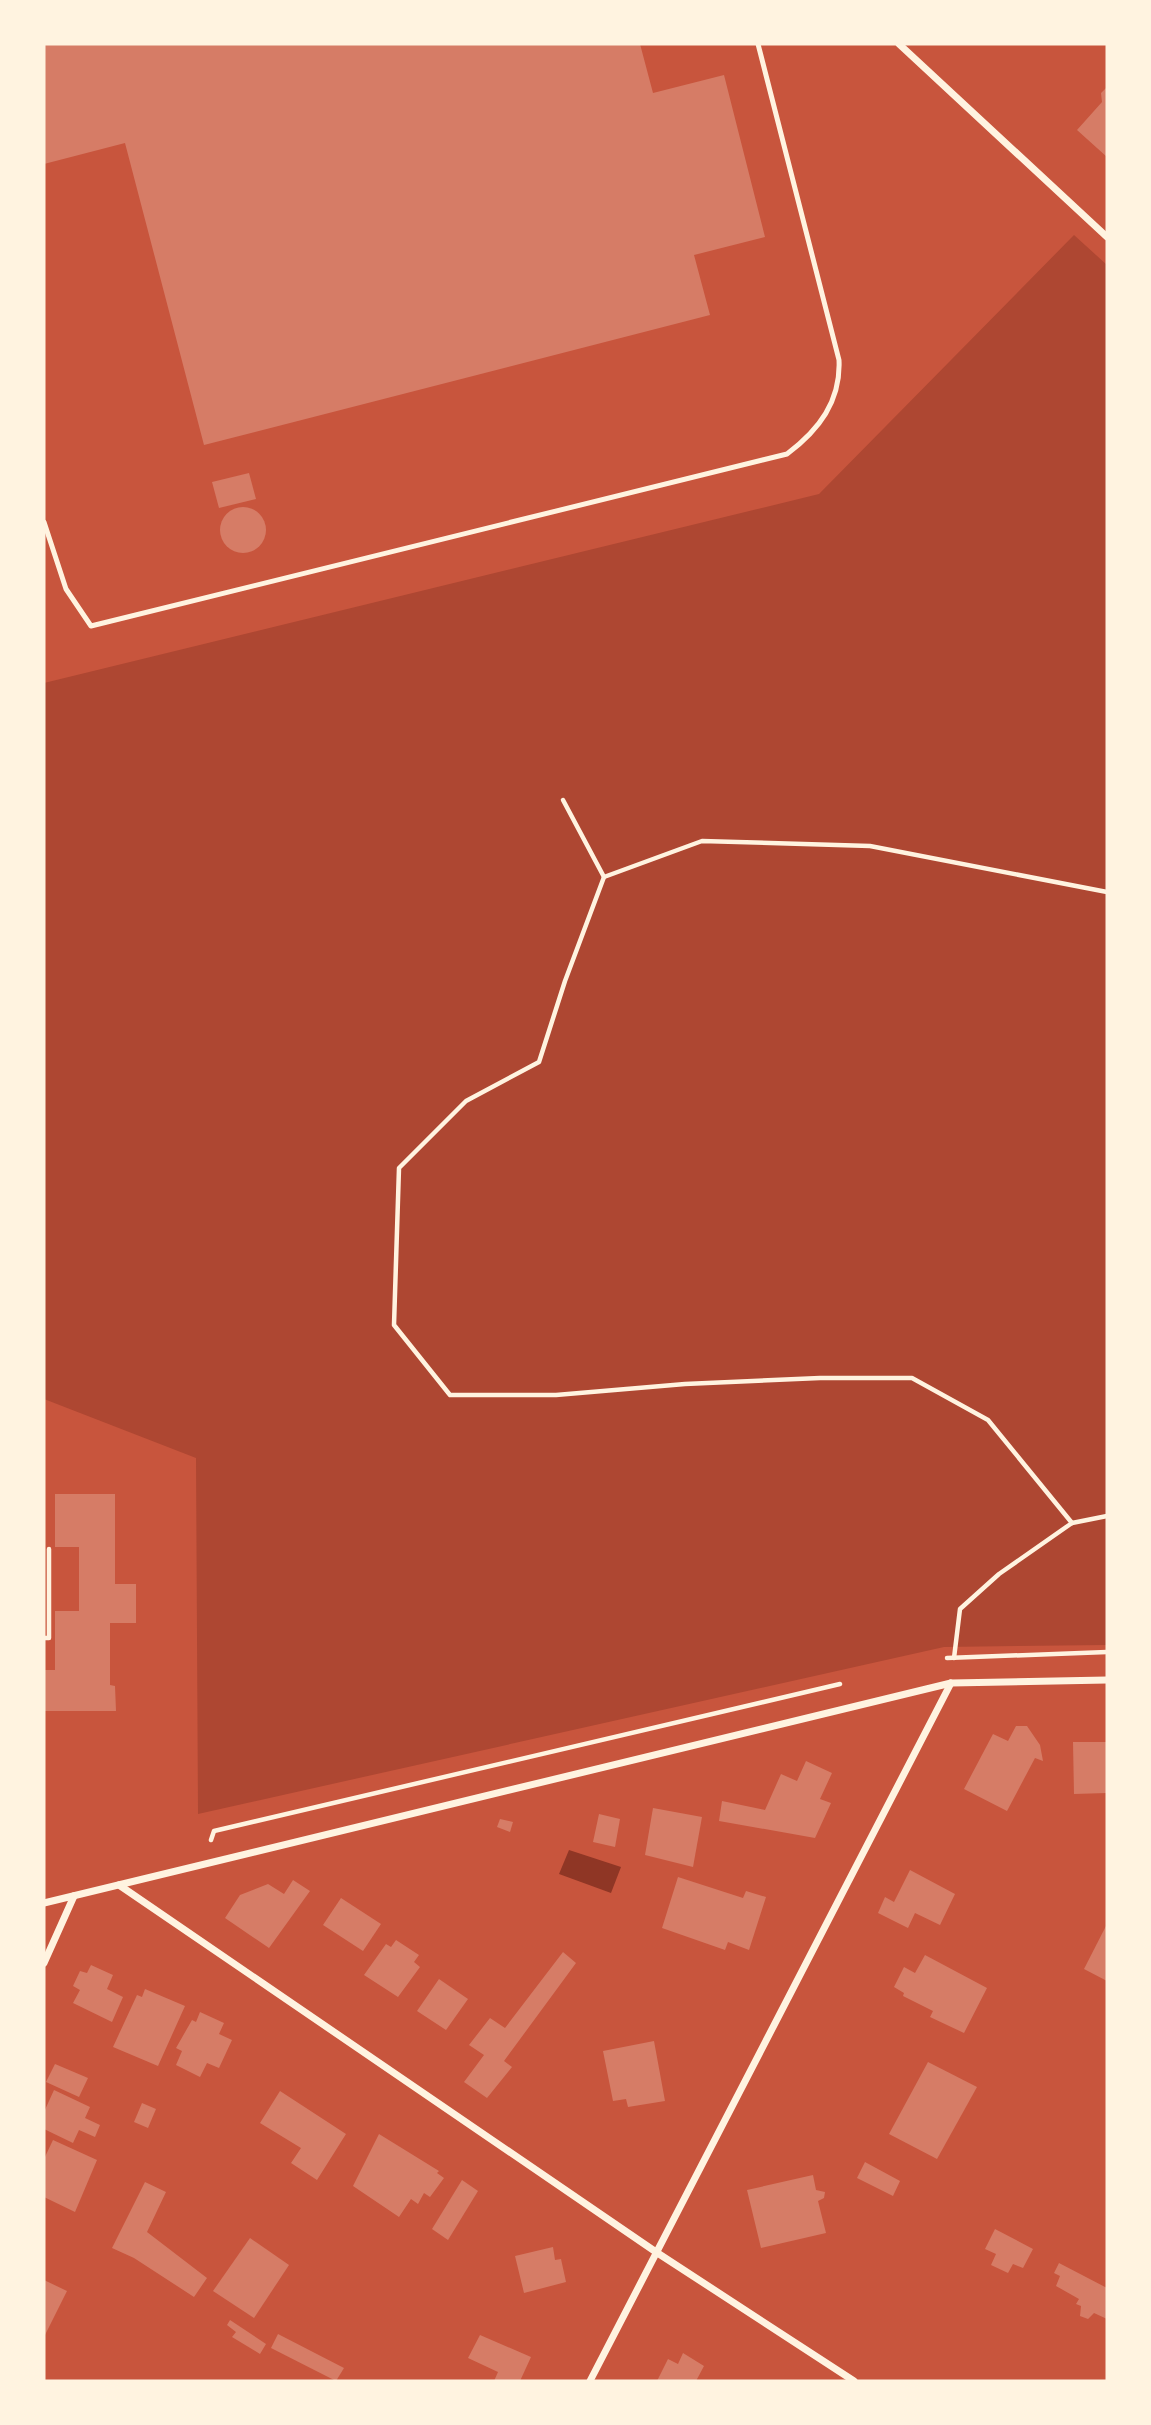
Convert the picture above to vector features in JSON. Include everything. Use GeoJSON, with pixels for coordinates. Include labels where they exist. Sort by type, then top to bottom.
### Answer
{"type":"FeatureCollection","features":[{"type":"Feature","properties":{"kind":"street"},"geometry":{"type":"LineString","coordinates":[[899,44],[1107,237]]}},
{"type":"Feature","properties":{"kind":"street"},"geometry":{"type":"LineString","coordinates":[[44,1903],[951,1683],[1107,1681]]}},
{"type":"Feature","properties":{"kind":"street"},"geometry":{"type":"LineString","coordinates":[[590,2381],[951,1683]]}},
{"type":"Feature","properties":{"kind":"street"},"geometry":{"type":"LineString","coordinates":[[119,1885],[656,2252],[854,2381]]}},
{"type":"Feature","properties":{"kind":"street"},"geometry":{"type":"LineString","coordinates":[[44,1963],[74,1896]]}},
{"type":"Feature","properties":{"kind":"lane"},"geometry":{"type":"LineString","coordinates":[[44,522],[66,589],[91,626],[787,454],[807,439],[828,411],[840,379],[839,360],[758,44]]}},
{"type":"Feature","properties":{"kind":"path"},"geometry":{"type":"LineString","coordinates":[[563,800],[604,877],[565,981],[539,1062],[466,1101],[399,1168],[394,1325],[450,1395],[556,1395],[699,1383],[912,1378],[988,1420],[1072,1523]]}},
{"type":"Feature","properties":{"kind":"path"},"geometry":{"type":"LineString","coordinates":[[604,877],[702,841],[870,846],[1107,892]]}},
{"type":"Feature","properties":{"kind":"path"},"geometry":{"type":"LineString","coordinates":[[951,1683],[960,1609],[999,1574],[1072,1523],[1107,1516]]}},
{"type":"Feature","properties":{"kind":"path"},"geometry":{"type":"LineString","coordinates":[[44,1638],[48,1638],[48,1549]]}},
{"type":"Feature","properties":{"kind":"shaded area"},"geometry":{"type":"Polygon","coordinates":[[[1074,235],[1107,265],[1107,1645],[944,1647],[198,1814],[196,1458],[44,1399],[44,683],[819,494],[1074,235]]]}},
{"type":"Feature","properties":{"kind":"shaded area"},"geometry":{"type":"Polygon","coordinates":[[[569,1850],[621,1867],[611,1893],[559,1874],[569,1850]]]}},
{"type":"Feature","properties":{"kind":"building"},"geometry":{"type":"Polygon","coordinates":[[[44,44],[640,44],[653,93],[724,75],[765,237],[694,255],[710,315],[204,445],[125,143],[44,164],[44,44]]]}},
{"type":"Feature","properties":{"kind":"building"},"geometry":{"type":"Polygon","coordinates":[[[1107,87],[1107,157],[1077,130],[1102,102],[1101,93],[1107,87]]]}},
{"type":"Feature","properties":{"kind":"building"},"geometry":{"type":"Polygon","coordinates":[[[249,473],[256,499],[219,508],[212,482],[249,473]]]}},
{"type":"Feature","properties":{"kind":"building"},"geometry":{"type":"Polygon","coordinates":[[[243,507],[260,513],[266,530],[260,547],[243,553],[226,547],[220,530],[226,513],[243,507]]]}},
{"type":"Feature","properties":{"kind":"building"},"geometry":{"type":"Polygon","coordinates":[[[55,1494],[115,1494],[115,1584],[136,1584],[136,1623],[110,1623],[110,1685],[115,1686],[116,1711],[44,1711],[44,1670],[55,1670],[55,1611],[79,1611],[79,1547],[55,1547],[55,1494]]]}},
{"type":"Feature","properties":{"kind":"building"},"geometry":{"type":"Polygon","coordinates":[[[1016,1726],[1027,1726],[1040,1745],[1043,1761],[1035,1758],[1007,1811],[964,1789],[993,1734],[1008,1741],[1016,1726]]]}},
{"type":"Feature","properties":{"kind":"building"},"geometry":{"type":"Polygon","coordinates":[[[1073,1742],[1107,1742],[1107,1793],[1074,1794],[1073,1742]]]}},
{"type":"Feature","properties":{"kind":"building"},"geometry":{"type":"Polygon","coordinates":[[[806,1761],[832,1773],[820,1799],[831,1803],[815,1838],[719,1821],[722,1801],[765,1810],[781,1774],[797,1781],[806,1761]]]}},
{"type":"Feature","properties":{"kind":"building"},"geometry":{"type":"Polygon","coordinates":[[[653,1808],[702,1817],[693,1867],[645,1855],[653,1808]]]}},
{"type":"Feature","properties":{"kind":"building"},"geometry":{"type":"Polygon","coordinates":[[[599,1814],[620,1819],[615,1847],[593,1842],[599,1814]]]}},
{"type":"Feature","properties":{"kind":"building"},"geometry":{"type":"Polygon","coordinates":[[[500,1819],[513,1822],[510,1832],[497,1827],[500,1819]]]}},
{"type":"Feature","properties":{"kind":"building"},"geometry":{"type":"Polygon","coordinates":[[[910,1870],[955,1894],[940,1925],[915,1913],[908,1928],[878,1913],[885,1897],[894,1902],[910,1870]]]}},
{"type":"Feature","properties":{"kind":"building"},"geometry":{"type":"Polygon","coordinates":[[[678,1877],[743,1898],[746,1891],[766,1897],[749,1950],[728,1942],[725,1950],[662,1928],[678,1877]]]}},
{"type":"Feature","properties":{"kind":"building"},"geometry":{"type":"Polygon","coordinates":[[[293,1880],[310,1891],[269,1948],[225,1918],[240,1895],[268,1884],[284,1894],[293,1880]]]}},
{"type":"Feature","properties":{"kind":"building"},"geometry":{"type":"Polygon","coordinates":[[[341,1898],[381,1924],[363,1951],[323,1925],[341,1898]]]}},
{"type":"Feature","properties":{"kind":"building"},"geometry":{"type":"Polygon","coordinates":[[[1107,1924],[1107,1981],[1084,1969],[1107,1924]]]}},
{"type":"Feature","properties":{"kind":"building"},"geometry":{"type":"Polygon","coordinates":[[[396,1940],[419,1955],[414,1962],[420,1967],[398,1997],[364,1975],[386,1944],[391,1947],[396,1940]]]}},
{"type":"Feature","properties":{"kind":"building"},"geometry":{"type":"Polygon","coordinates":[[[563,1952],[576,1963],[504,2061],[512,2067],[487,2098],[464,2082],[484,2055],[469,2045],[490,2018],[505,2028],[563,1952]]]}},
{"type":"Feature","properties":{"kind":"building"},"geometry":{"type":"Polygon","coordinates":[[[925,1955],[987,1988],[964,2033],[930,2017],[933,2011],[903,1996],[904,1993],[894,1987],[904,1967],[915,1973],[925,1955]]]}},
{"type":"Feature","properties":{"kind":"building"},"geometry":{"type":"Polygon","coordinates":[[[91,1965],[113,1975],[107,1989],[123,1997],[112,2022],[73,2003],[80,1990],[73,1986],[80,1971],[87,1973],[91,1965]]]}},
{"type":"Feature","properties":{"kind":"building"},"geometry":{"type":"Polygon","coordinates":[[[439,1979],[468,1999],[446,2030],[417,2011],[439,1979]]]}},
{"type":"Feature","properties":{"kind":"building"},"geometry":{"type":"Polygon","coordinates":[[[145,1989],[185,2006],[158,2066],[113,2047],[137,1995],[142,1997],[145,1989]]]}},
{"type":"Feature","properties":{"kind":"building"},"geometry":{"type":"Polygon","coordinates":[[[200,2012],[224,2023],[219,2034],[232,2040],[219,2068],[207,2063],[200,2077],[176,2065],[182,2051],[176,2048],[192,2020],[196,2022],[200,2012]]]}},
{"type":"Feature","properties":{"kind":"building"},"geometry":{"type":"Polygon","coordinates":[[[654,2041],[665,2101],[628,2107],[626,2099],[613,2101],[603,2051],[654,2041]]]}},
{"type":"Feature","properties":{"kind":"building"},"geometry":{"type":"Polygon","coordinates":[[[928,2062],[977,2087],[937,2159],[889,2134],[928,2062]]]}},
{"type":"Feature","properties":{"kind":"building"},"geometry":{"type":"Polygon","coordinates":[[[55,2064],[88,2078],[79,2097],[46,2082],[55,2064]]]}},
{"type":"Feature","properties":{"kind":"building"},"geometry":{"type":"Polygon","coordinates":[[[54,2090],[90,2107],[85,2118],[100,2125],[95,2137],[79,2130],[73,2143],[44,2129],[44,2112],[54,2090]]]}},
{"type":"Feature","properties":{"kind":"building"},"geometry":{"type":"Polygon","coordinates":[[[280,2091],[346,2134],[317,2180],[291,2163],[301,2148],[260,2123],[280,2091]]]}},
{"type":"Feature","properties":{"kind":"building"},"geometry":{"type":"Polygon","coordinates":[[[142,2103],[156,2109],[148,2128],[134,2122],[142,2103]]]}},
{"type":"Feature","properties":{"kind":"building"},"geometry":{"type":"Polygon","coordinates":[[[379,2134],[439,2171],[437,2173],[444,2178],[430,2197],[424,2193],[418,2204],[411,2199],[399,2217],[353,2186],[379,2134]]]}},
{"type":"Feature","properties":{"kind":"building"},"geometry":{"type":"Polygon","coordinates":[[[53,2140],[97,2160],[75,2212],[44,2197],[44,2159],[53,2140]]]}},
{"type":"Feature","properties":{"kind":"building"},"geometry":{"type":"Polygon","coordinates":[[[865,2162],[900,2181],[893,2196],[857,2178],[865,2162]]]}},
{"type":"Feature","properties":{"kind":"building"},"geometry":{"type":"Polygon","coordinates":[[[813,2175],[816,2190],[825,2192],[824,2198],[818,2201],[826,2233],[761,2248],[747,2190],[813,2175]]]}},
{"type":"Feature","properties":{"kind":"building"},"geometry":{"type":"Polygon","coordinates":[[[462,2180],[478,2191],[448,2240],[432,2229],[462,2180]]]}},
{"type":"Feature","properties":{"kind":"building"},"geometry":{"type":"Polygon","coordinates":[[[145,2182],[166,2192],[147,2232],[207,2278],[194,2297],[134,2258],[112,2248],[145,2182]]]}},
{"type":"Feature","properties":{"kind":"building"},"geometry":{"type":"Polygon","coordinates":[[[995,2229],[1033,2249],[1023,2268],[1013,2264],[1008,2273],[991,2265],[996,2254],[985,2249],[995,2229]]]}},
{"type":"Feature","properties":{"kind":"building"},"geometry":{"type":"Polygon","coordinates":[[[250,2238],[289,2265],[254,2318],[213,2291],[250,2238]]]}},
{"type":"Feature","properties":{"kind":"building"},"geometry":{"type":"Polygon","coordinates":[[[553,2247],[555,2260],[561,2259],[566,2282],[524,2293],[515,2256],[553,2247]]]}},
{"type":"Feature","properties":{"kind":"building"},"geometry":{"type":"Polygon","coordinates":[[[1059,2263],[1107,2288],[1107,2319],[1094,2313],[1088,2319],[1080,2316],[1081,2306],[1076,2304],[1079,2299],[1056,2286],[1060,2276],[1054,2273],[1059,2263]]]}},
{"type":"Feature","properties":{"kind":"building"},"geometry":{"type":"Polygon","coordinates":[[[44,2280],[67,2291],[44,2337],[44,2280]]]}},
{"type":"Feature","properties":{"kind":"building"},"geometry":{"type":"Polygon","coordinates":[[[230,2320],[266,2344],[260,2354],[232,2337],[236,2332],[227,2325],[230,2320]]]}},
{"type":"Feature","properties":{"kind":"building"},"geometry":{"type":"Polygon","coordinates":[[[278,2334],[344,2368],[336,2381],[271,2348],[278,2334]]]}},
{"type":"Feature","properties":{"kind":"building"},"geometry":{"type":"Polygon","coordinates":[[[480,2335],[531,2357],[520,2381],[494,2381],[498,2372],[468,2358],[480,2335]]]}},
{"type":"Feature","properties":{"kind":"building"},"geometry":{"type":"Polygon","coordinates":[[[683,2353],[704,2366],[696,2381],[657,2381],[668,2359],[678,2364],[683,2353]]]}}]}
